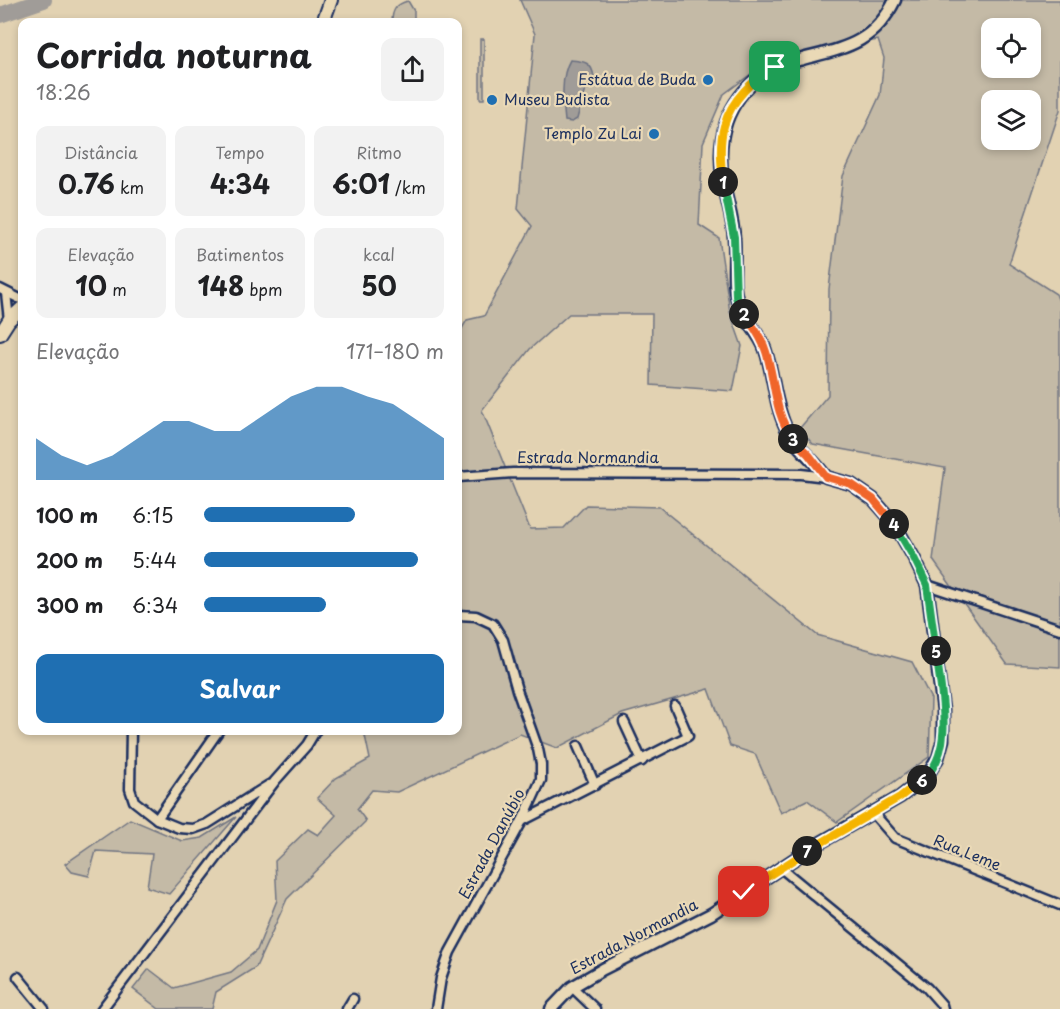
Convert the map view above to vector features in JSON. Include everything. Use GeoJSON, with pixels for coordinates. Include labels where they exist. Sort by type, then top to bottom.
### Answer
{"type":"FeatureCollection","features":[{"type":"Feature","properties":{"kind":"main road"},"geometry":{"type":"LineString","coordinates":[[324,18],[331,0]]}},
{"type":"Feature","properties":{"kind":"main road"},"geometry":{"type":"LineString","coordinates":[[0,334],[18,312]]}},
{"type":"Feature","properties":{"kind":"street"},"geometry":{"type":"LineString","coordinates":[[826,477],[787,431],[774,393],[764,346],[738,304],[734,237],[721,163],[724,125],[734,105],[748,87],[763,74],[775,67],[845,47],[870,35],[884,21],[895,0]]}},
{"type":"Feature","properties":{"kind":"street"},"geometry":{"type":"LineString","coordinates":[[3,291],[18,298]]}},
{"type":"Feature","properties":{"kind":"street"},"geometry":{"type":"LineString","coordinates":[[3,291],[9,320]]}},
{"type":"Feature","properties":{"kind":"street","name":"Estrada Normandia"},"geometry":{"type":"LineString","coordinates":[[462,477],[513,473],[598,473],[801,474],[826,477],[851,484],[873,499],[894,523],[927,585],[943,710],[943,740],[938,758],[927,776],[900,797],[811,848],[711,914],[572,987],[551,1009]]}},
{"type":"Feature","properties":{"kind":"street"},"geometry":{"type":"LineString","coordinates":[[927,585],[1060,629]]}},
{"type":"Feature","properties":{"kind":"street","name":"Estrada Danúbio"},"geometry":{"type":"LineString","coordinates":[[436,1009],[441,978],[450,952],[522,821],[541,780],[538,749],[503,640],[492,624],[476,616],[462,615]]}},
{"type":"Feature","properties":{"kind":"street"},"geometry":{"type":"LineString","coordinates":[[522,821],[688,736],[675,706]]}},
{"type":"Feature","properties":{"kind":"street"},"geometry":{"type":"LineString","coordinates":[[624,722],[642,761]]}},
{"type":"Feature","properties":{"kind":"street"},"geometry":{"type":"LineString","coordinates":[[131,735],[130,789],[134,801],[157,819],[179,828],[193,829],[207,824],[275,781]]}},
{"type":"Feature","properties":{"kind":"street"},"geometry":{"type":"LineString","coordinates":[[157,819],[216,735]]}},
{"type":"Feature","properties":{"kind":"street"},"geometry":{"type":"LineString","coordinates":[[102,1009],[275,781],[313,735]]}},
{"type":"Feature","properties":{"kind":"street"},"geometry":{"type":"LineString","coordinates":[[578,746],[595,785]]}},
{"type":"Feature","properties":{"kind":"street","name":"Rua Leme"},"geometry":{"type":"LineString","coordinates":[[873,813],[895,838],[1001,878],[1060,905]]}},
{"type":"Feature","properties":{"kind":"street"},"geometry":{"type":"LineString","coordinates":[[781,868],[927,988],[943,1009]]}},
{"type":"Feature","properties":{"kind":"street"},"geometry":{"type":"LineString","coordinates":[[18,977],[39,1007]]}},
{"type":"Feature","properties":{"kind":"street"},"geometry":{"type":"LineString","coordinates":[[572,987],[595,1009]]}},
{"type":"Feature","properties":{"kind":"street"},"geometry":{"type":"LineString","coordinates":[[347,1009],[353,999]]}},
{"type":"Feature","properties":{"kind":"shaded area"},"geometry":{"type":"Polygon","coordinates":[[[520,0],[1060,0],[1060,110],[1009,264],[1056,294],[1060,304],[1060,667],[1007,664],[933,560],[945,468],[813,444],[799,429],[828,395],[829,289],[843,176],[880,95],[884,58],[878,40],[770,60],[724,94],[703,143],[699,225],[719,238],[730,312],[742,346],[733,391],[651,385],[652,314],[569,314],[530,349],[482,410],[530,529],[564,528],[586,505],[659,507],[817,635],[912,662],[931,699],[929,757],[837,822],[807,800],[781,813],[755,754],[730,746],[709,689],[622,714],[557,748],[520,734],[397,792],[372,790],[357,809],[366,821],[287,899],[256,967],[216,992],[212,1009],[159,1009],[133,989],[149,969],[174,988],[231,972],[257,950],[277,900],[275,861],[308,829],[318,835],[336,815],[317,798],[336,778],[370,759],[365,735],[462,735],[462,328],[467,320],[484,316],[532,226],[518,209],[535,34],[520,0]]]}},
{"type":"Feature","properties":{"kind":"shaded area"},"geometry":{"type":"Polygon","coordinates":[[[408,1],[414,11],[414,18],[392,18],[395,8],[408,1]]]}},
{"type":"Feature","properties":{"kind":"shaded area"},"geometry":{"type":"Polygon","coordinates":[[[480,39],[484,39],[484,99],[480,99],[480,39]]]}},
{"type":"Feature","properties":{"kind":"shaded area"},"geometry":{"type":"Polygon","coordinates":[[[570,60],[589,65],[594,77],[584,93],[577,119],[572,122],[565,121],[563,98],[563,82],[570,60]]]}},
{"type":"Feature","properties":{"kind":"shaded area"},"geometry":{"type":"Polygon","coordinates":[[[236,817],[169,894],[147,887],[152,854],[96,851],[89,876],[72,872],[65,864],[130,819],[182,841],[202,838],[236,817]]]}},
{"type":"Feature","properties":{"kind":"waterway"},"geometry":{"type":"LineString","coordinates":[[0,15],[44,0]]}},
{"type":"Feature","properties":{"kind":"place","name":"Estátua de Buda"},"geometry":{"type":"Point","coordinates":[708,80]}},
{"type":"Feature","properties":{"kind":"place","name":"Museu Budista"},"geometry":{"type":"Point","coordinates":[492,100]}},
{"type":"Feature","properties":{"kind":"place","name":"Templo Zu Lai"},"geometry":{"type":"Point","coordinates":[654,134]}},
{"type":"Feature","properties":{"kind":"route"},"geometry":{"type":"LineString","coordinates":[[744,892],[811,848],[900,797],[927,776],[938,758],[943,740],[943,710],[927,585],[894,523],[873,499],[851,484],[826,477],[787,431],[774,393],[764,346],[738,304],[736,296],[734,237],[721,163],[724,125],[734,105],[748,87],[775,67]]}}]}
